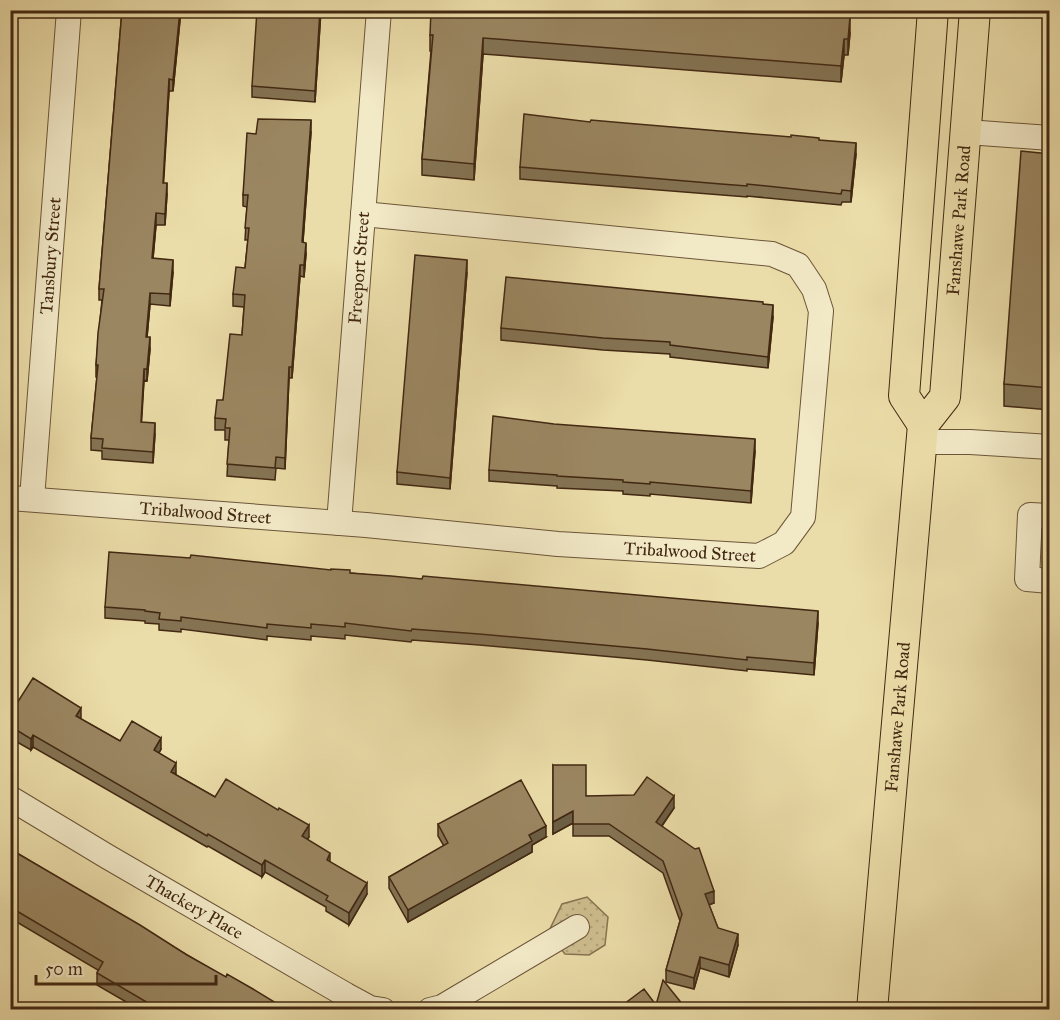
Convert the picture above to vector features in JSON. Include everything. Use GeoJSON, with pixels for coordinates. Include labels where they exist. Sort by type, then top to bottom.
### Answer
{"type":"FeatureCollection","features":[{"type":"Feature","properties":{"kind":"main road"},"geometry":{"type":"LineString","coordinates":[[922,434],[904,396],[933,10]]}},
{"type":"Feature","properties":{"kind":"main road","name":"Fanshawe Park Road"},"geometry":{"type":"LineString","coordinates":[[872,1010],[922,434],[945,397],[975,10]]}},
{"type":"Feature","properties":{"kind":"street","name":"Tansbury Street"},"geometry":{"type":"LineString","coordinates":[[22,499],[69,10]]}},
{"type":"Feature","properties":{"kind":"street","name":"Freeport Street"},"geometry":{"type":"LineString","coordinates":[[339,523],[379,10]]}},
{"type":"Feature","properties":{"kind":"street"},"geometry":{"type":"LineString","coordinates":[[967,132],[1050,138]]}},
{"type":"Feature","properties":{"kind":"street","name":"Tribalwood Street"},"geometry":{"type":"LineString","coordinates":[[22,499],[339,523],[558,544],[759,556],[784,543],[803,517],[821,311],[814,289],[798,265],[772,254],[363,214]]}},
{"type":"Feature","properties":{"kind":"street"},"geometry":{"type":"LineString","coordinates":[[922,434],[970,442],[1050,447]]}},
{"type":"Feature","properties":{"kind":"street"},"geometry":{"type":"LineString","coordinates":[[1050,516],[1030,515],[1027,579],[1050,581]]}},
{"type":"Feature","properties":{"kind":"street","name":"Thackery Place"},"geometry":{"type":"LineString","coordinates":[[10,798],[346,995],[370,1008],[382,1010]]}},
{"type":"Feature","properties":{"kind":"street"},"geometry":{"type":"LineString","coordinates":[[430,1010],[442,1007],[577,927]]}},
{"type":"Feature","properties":{"kind":"shaded area"},"geometry":{"type":"Polygon","coordinates":[[[587,897],[608,917],[605,945],[589,955],[565,954],[548,933],[562,904],[587,897]]]}},
{"type":"Feature","properties":{"kind":"building"},"geometry":{"type":"Polygon","coordinates":[[[122,10],[180,10],[173,80],[169,79],[163,183],[167,183],[165,214],[156,213],[152,258],[173,260],[170,294],[150,293],[146,337],[150,337],[147,369],[144,369],[141,422],[155,423],[153,452],[102,448],[103,439],[91,438],[98,365],[96,365],[98,333],[104,289],[99,289],[122,10]]]}},
{"type":"Feature","properties":{"kind":"building"},"geometry":{"type":"Polygon","coordinates":[[[257,10],[320,10],[315,91],[252,86],[257,10]]]}},
{"type":"Feature","properties":{"kind":"building"},"geometry":{"type":"Polygon","coordinates":[[[431,10],[772,10],[850,17],[848,39],[844,39],[841,66],[483,38],[474,164],[422,159],[433,35],[430,35],[431,10]]]}},
{"type":"Feature","properties":{"kind":"building"},"geometry":{"type":"Polygon","coordinates":[[[524,114],[590,122],[591,120],[791,137],[791,135],[856,143],[851,191],[842,190],[841,194],[747,184],[747,186],[520,167],[524,114]]]}},
{"type":"Feature","properties":{"kind":"building"},"geometry":{"type":"Polygon","coordinates":[[[258,119],[311,120],[302,242],[306,243],[304,265],[300,265],[292,367],[289,367],[285,458],[276,457],[275,468],[227,464],[230,428],[225,428],[226,419],[215,418],[217,400],[223,400],[230,334],[242,335],[245,295],[233,294],[236,267],[245,268],[249,228],[245,228],[248,195],[243,195],[247,133],[256,134],[258,119]]]}},
{"type":"Feature","properties":{"kind":"building"},"geometry":{"type":"Polygon","coordinates":[[[1021,151],[1050,154],[1050,388],[1004,384],[1021,151]]]}},
{"type":"Feature","properties":{"kind":"building"},"geometry":{"type":"Polygon","coordinates":[[[415,255],[467,260],[450,478],[397,472],[415,255]]]}},
{"type":"Feature","properties":{"kind":"building"},"geometry":{"type":"Polygon","coordinates":[[[506,277],[763,302],[763,304],[773,305],[768,357],[670,345],[670,342],[501,328],[506,277]]]}},
{"type":"Feature","properties":{"kind":"building"},"geometry":{"type":"Polygon","coordinates":[[[493,416],[554,424],[755,439],[751,491],[489,470],[493,416]]]}},
{"type":"Feature","properties":{"kind":"building"},"geometry":{"type":"Polygon","coordinates":[[[109,552],[190,558],[191,555],[350,570],[350,573],[422,579],[423,576],[818,611],[814,663],[747,657],[747,660],[479,634],[412,629],[411,631],[345,623],[345,627],[311,624],[311,628],[267,624],[267,628],[181,617],[181,621],[159,619],[160,613],[105,607],[109,552]]]}},
{"type":"Feature","properties":{"kind":"building"},"geometry":{"type":"Polygon","coordinates":[[[33,678],[81,708],[76,716],[120,741],[132,721],[161,738],[154,750],[176,763],[171,772],[215,797],[226,779],[278,810],[279,808],[309,825],[302,836],[330,853],[327,860],[367,883],[349,913],[326,900],[328,896],[265,860],[262,865],[208,834],[207,836],[33,735],[31,739],[10,726],[10,714],[33,678]]]}},
{"type":"Feature","properties":{"kind":"building"},"geometry":{"type":"Polygon","coordinates":[[[553,765],[586,765],[586,796],[634,795],[647,777],[674,796],[656,822],[695,849],[699,848],[714,891],[705,894],[718,928],[738,934],[729,965],[700,957],[694,978],[666,970],[682,914],[663,861],[609,824],[573,824],[573,811],[553,822],[553,765]]]}},
{"type":"Feature","properties":{"kind":"building"},"geometry":{"type":"Polygon","coordinates":[[[521,780],[546,826],[529,835],[532,841],[408,910],[389,877],[448,843],[438,824],[521,780]]]}},
{"type":"Feature","properties":{"kind":"building"},"geometry":{"type":"Polygon","coordinates":[[[10,849],[187,955],[253,989],[281,1006],[279,1010],[187,1010],[179,1005],[177,1010],[160,1010],[97,973],[103,962],[10,907],[10,849]]]}},
{"type":"Feature","properties":{"kind":"building"},"geometry":{"type":"Polygon","coordinates":[[[663,980],[683,1005],[677,1010],[616,1010],[644,989],[656,1005],[663,980]]]}}]}
